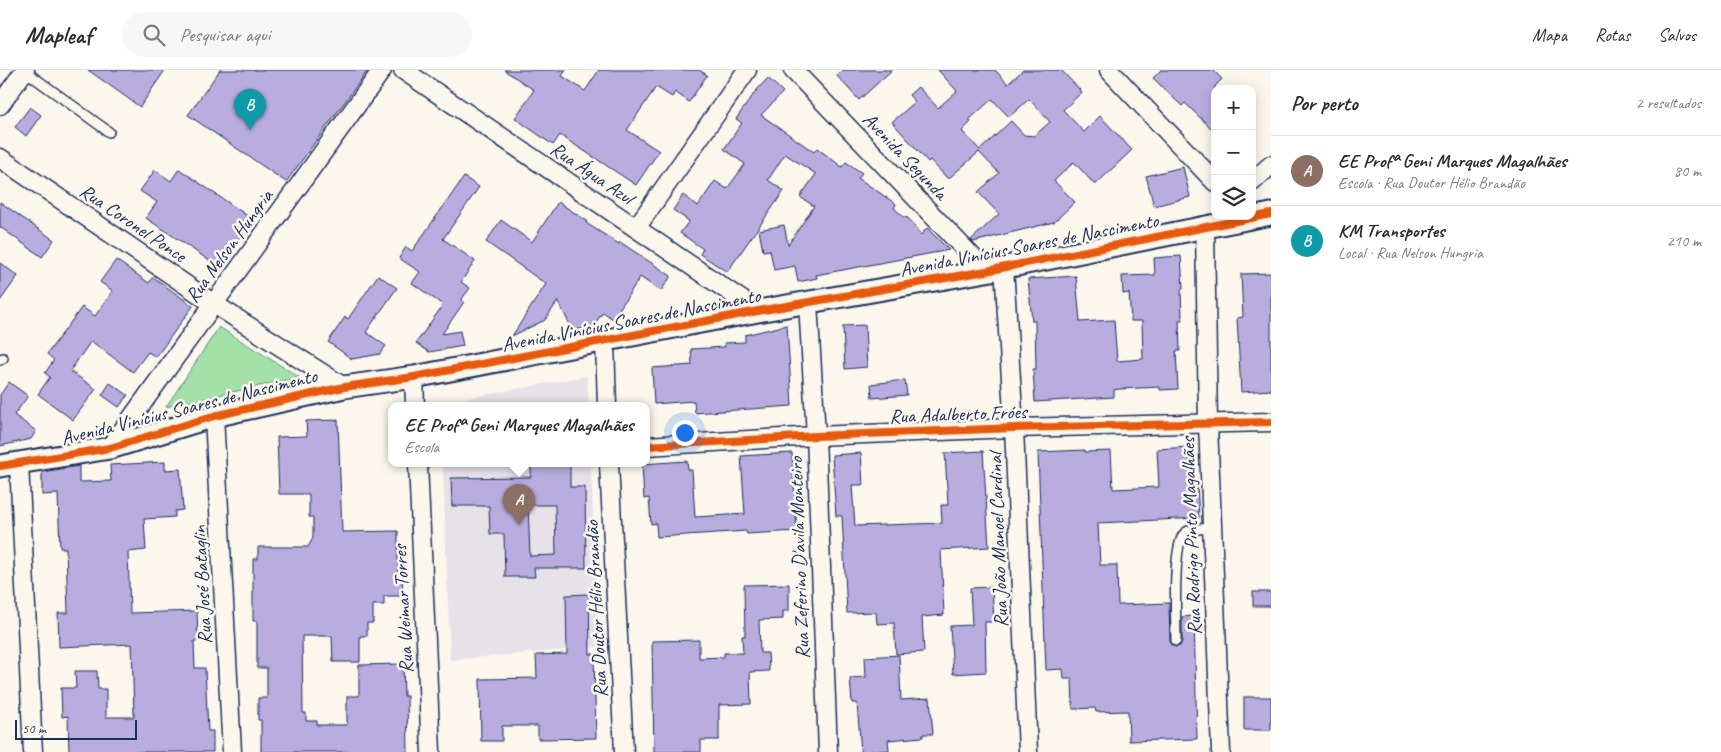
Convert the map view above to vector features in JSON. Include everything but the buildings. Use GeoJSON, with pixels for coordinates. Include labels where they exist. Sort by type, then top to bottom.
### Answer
{"type":"FeatureCollection","features":[{"type":"Feature","properties":{"kind":"street"},"geometry":{"type":"LineString","coordinates":[[0,105],[25,70]]}},
{"type":"Feature","properties":{"kind":"street","name":"Rua Nelson Hungria"},"geometry":{"type":"LineString","coordinates":[[110,448],[382,70]]}},
{"type":"Feature","properties":{"kind":"street","name":"Rua Água Azul"},"geometry":{"type":"LineString","coordinates":[[403,70],[758,311]]}},
{"type":"Feature","properties":{"kind":"street"},"geometry":{"type":"LineString","coordinates":[[636,228],[747,70]]}},
{"type":"Feature","properties":{"kind":"street","name":"Avenida Segunda"},"geometry":{"type":"LineString","coordinates":[[793,70],[995,269]]}},
{"type":"Feature","properties":{"kind":"street"},"geometry":{"type":"LineString","coordinates":[[1109,70],[1211,178]]}},
{"type":"Feature","properties":{"kind":"street","name":"Rua Coronel Ponce"},"geometry":{"type":"LineString","coordinates":[[0,158],[214,304],[344,387]]}},
{"type":"Feature","properties":{"kind":"street"},"geometry":{"type":"LineString","coordinates":[[1256,178],[1271,165]]}},
{"type":"Feature","properties":{"kind":"street","name":"Avenida Vinícius Soares de Nascimento"},"geometry":{"type":"LineString","coordinates":[[1256,216],[1271,214]]}},
{"type":"Feature","properties":{"kind":"street","name":"Avenida Vinícius Soares de Nascimento"},"geometry":{"type":"LineString","coordinates":[[10,465],[110,448],[214,416],[344,387],[414,378],[758,311],[995,269],[1205,228],[1231,220]]}},
{"type":"Feature","properties":{"kind":"street","name":"Rua Rodrigo Pinto Magalhães"},"geometry":{"type":"LineString","coordinates":[[1205,228],[1208,424],[1221,752]]}},
{"type":"Feature","properties":{"kind":"street","name":"Rua João Manoel Cardinal"},"geometry":{"type":"LineString","coordinates":[[995,269],[1014,428],[1028,752]]}},
{"type":"Feature","properties":{"kind":"street","name":"Rua Zeferino D'avila Monteiro"},"geometry":{"type":"LineString","coordinates":[[808,303],[816,436],[828,752]]}},
{"type":"Feature","properties":{"kind":"street"},"geometry":{"type":"LineString","coordinates":[[605,342],[607,402]]}},
{"type":"Feature","properties":{"kind":"street"},"geometry":{"type":"LineString","coordinates":[[414,378],[415,402]]}},
{"type":"Feature","properties":{"kind":"street","name":"Rua José Bataglin"},"geometry":{"type":"LineString","coordinates":[[214,416],[232,752]]}},
{"type":"Feature","properties":{"kind":"street","name":"Rua Adalberto Fróes"},"geometry":{"type":"LineString","coordinates":[[650,446],[816,436],[1014,428],[1271,422]]}},
{"type":"Feature","properties":{"kind":"street"},"geometry":{"type":"LineString","coordinates":[[10,465],[33,752]]}},
{"type":"Feature","properties":{"kind":"street","name":"Rua Weimar Torres"},"geometry":{"type":"LineString","coordinates":[[418,467],[431,752]]}},
{"type":"Feature","properties":{"kind":"street","name":"Rua Doutor Hélio Brandão"},"geometry":{"type":"LineString","coordinates":[[609,467],[624,752]]}},
{"type":"Feature","properties":{"kind":"lane"},"geometry":{"type":"LineString","coordinates":[[25,70],[109,132]]}},
{"type":"Feature","properties":{"kind":"lane"},"geometry":{"type":"LineString","coordinates":[[1176,641],[1177,556],[1179,540],[1189,531],[1212,528]]}},
{"type":"Feature","properties":{"kind":"shaded area"},"geometry":{"type":"Polygon","coordinates":[[[587,376],[589,402],[446,402],[587,376]]]}},
{"type":"Feature","properties":{"kind":"shaded area"},"geometry":{"type":"Polygon","coordinates":[[[443,467],[591,467],[598,647],[450,660],[443,467]]]}},
{"type":"Feature","properties":{"kind":"green space"},"geometry":{"type":"Polygon","coordinates":[[[219,327],[299,377],[166,407],[219,327]]]}},
{"type":"Feature","properties":{"kind":"cycle path"},"geometry":{"type":"LineString","coordinates":[[0,466],[110,448],[214,416],[344,387],[414,377],[758,311],[986,271],[1271,214]]}},
{"type":"Feature","properties":{"kind":"cycle path"},"geometry":{"type":"LineString","coordinates":[[650,446],[816,436],[1014,428],[1271,422]]}},
{"type":"Feature","properties":{"kind":"place","name":"KM Transportes"},"geometry":{"type":"Point","coordinates":[250,130]}},
{"type":"Feature","properties":{"kind":"place","name":"EE Profª Geni Marques Magalhães"},"geometry":{"type":"Point","coordinates":[519,525]}}]}
